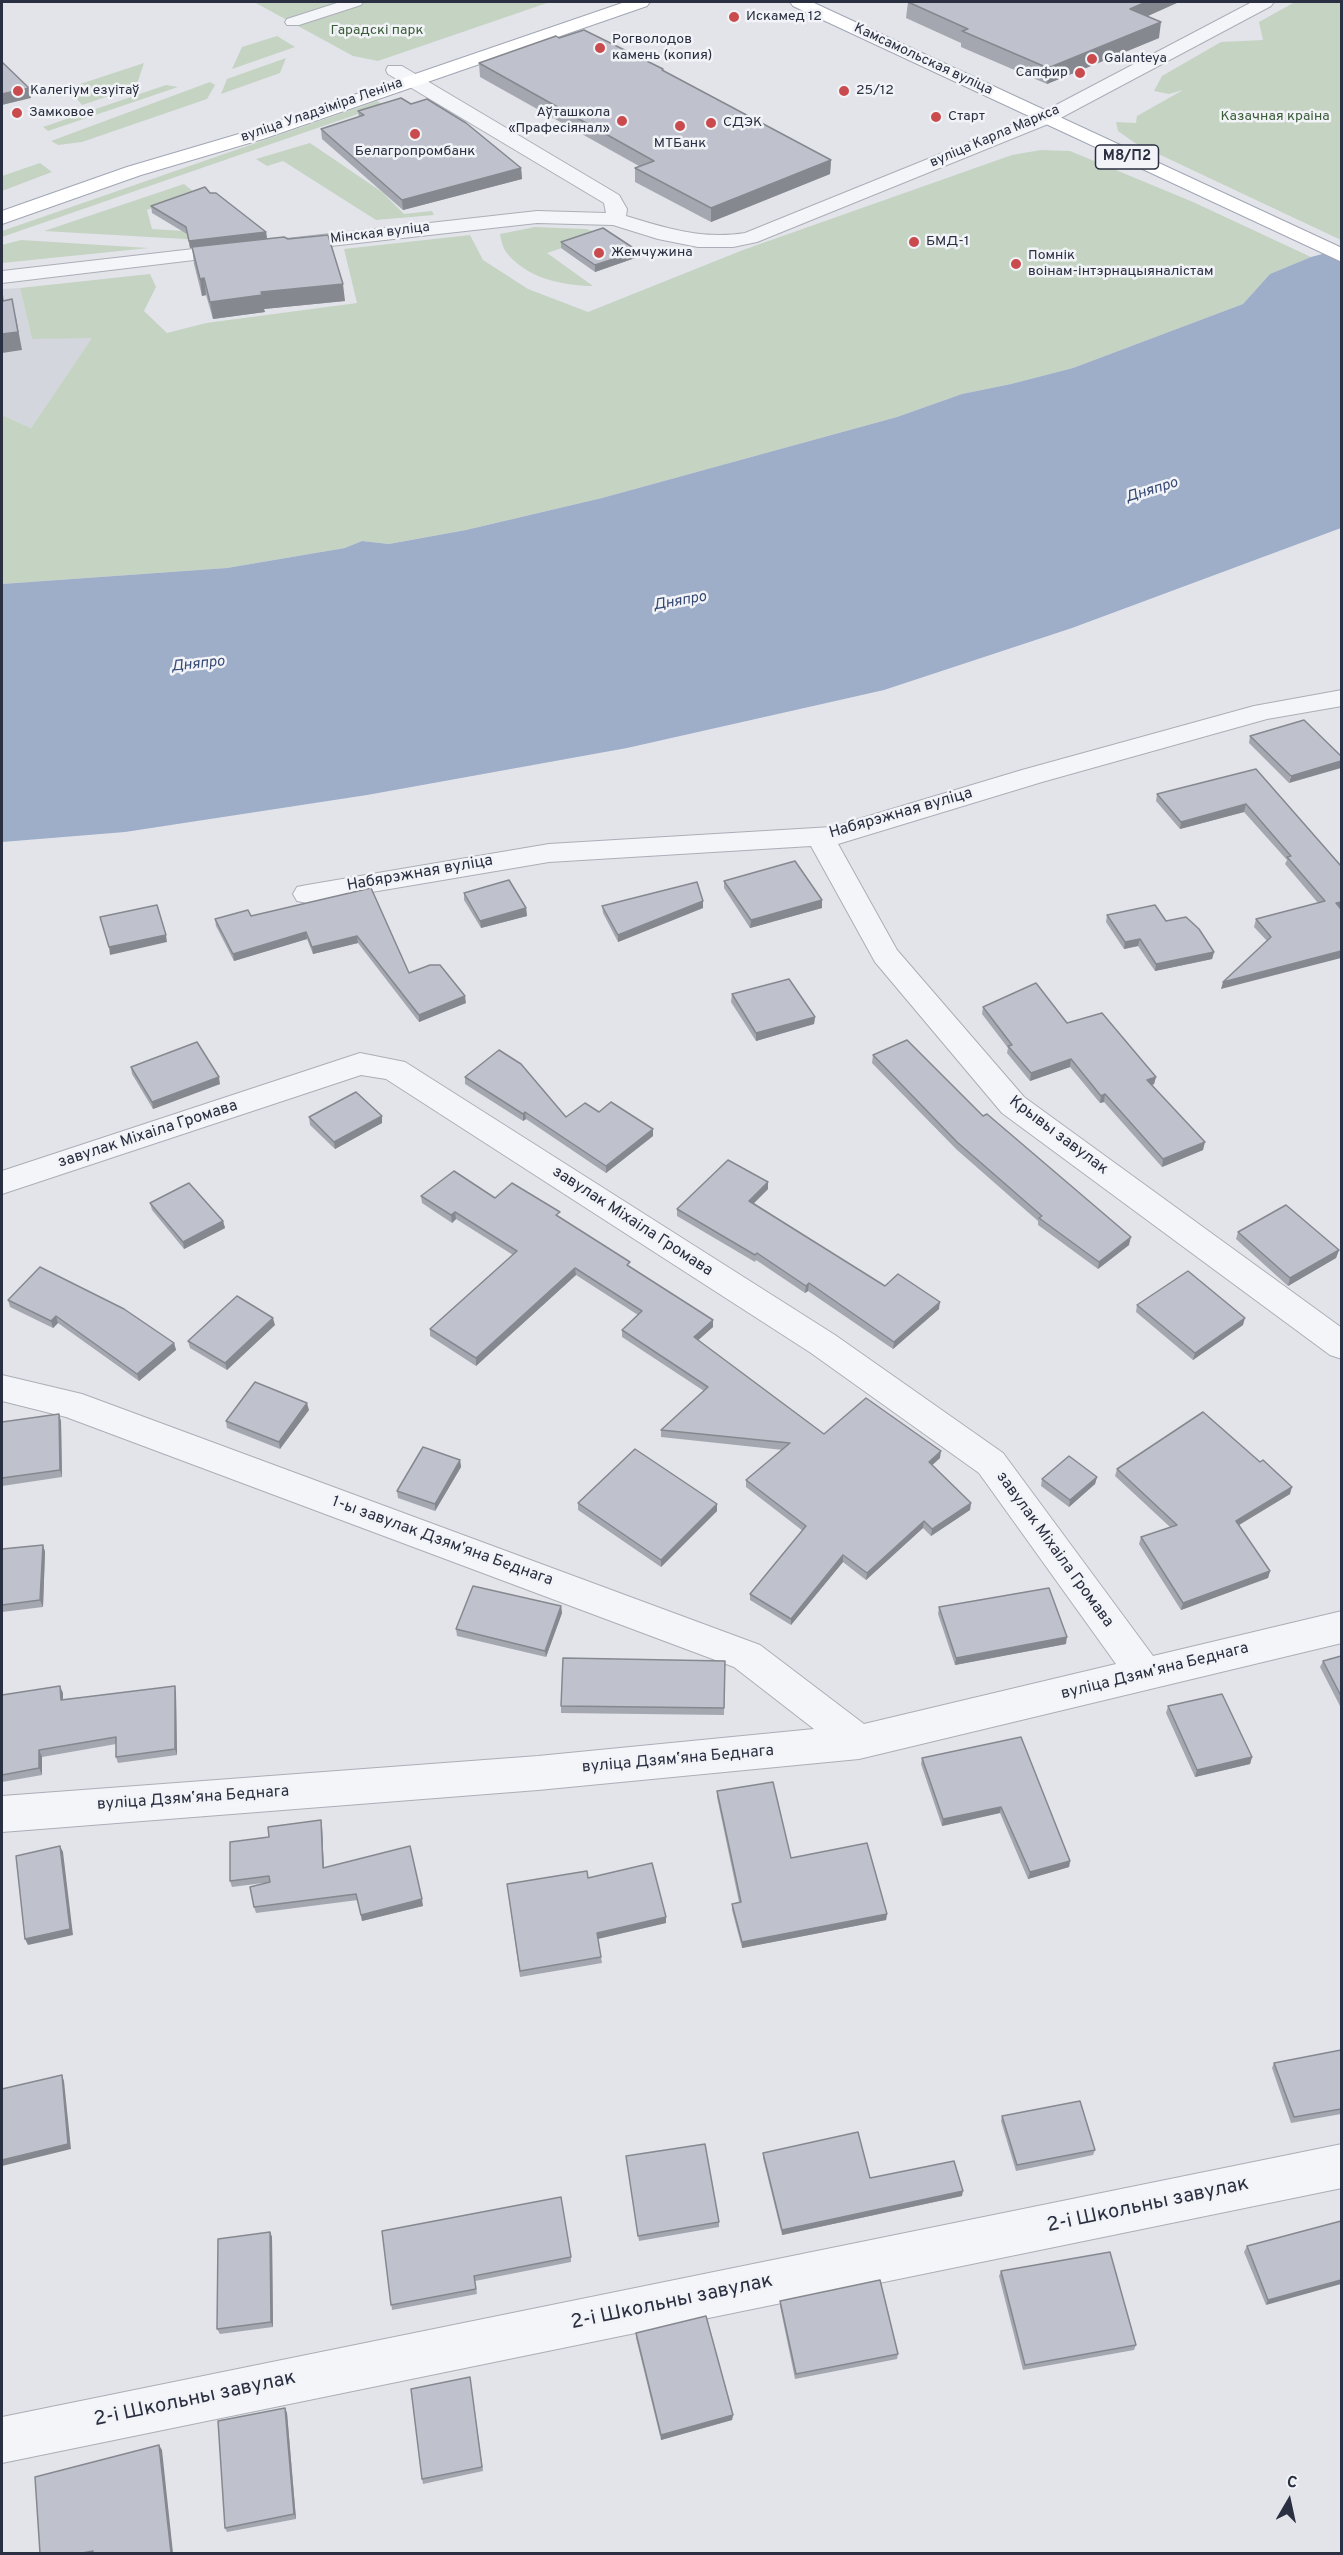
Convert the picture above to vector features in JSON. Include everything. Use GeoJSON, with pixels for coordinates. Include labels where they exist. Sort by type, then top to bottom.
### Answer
{"type":"FeatureCollection","features":[{"type":"Feature","properties":{"kind":"main road","name":"вуліца Уладзіміра Леніна"},"geometry":{"type":"LineString","coordinates":[[2,218],[134,171],[256,135],[588,2]]}},
{"type":"Feature","properties":{"kind":"main road","name":"вуліца Уладзіміра Леніна"},"geometry":{"type":"LineString","coordinates":[[2,206],[404,75],[640,2]]}},
{"type":"Feature","properties":{"kind":"main road","name":"Камсамольская вуліца"},"geometry":{"type":"LineString","coordinates":[[799,2],[1046,118]]}},
{"type":"Feature","properties":{"kind":"main road","name":"М8/П2"},"geometry":{"type":"LineString","coordinates":[[1046,118],[1341,256]]}},
{"type":"Feature","properties":{"kind":"street"},"geometry":{"type":"LineString","coordinates":[[293,22],[355,2]]}},
{"type":"Feature","properties":{"kind":"street","name":"вуліца Карла Маркса"},"geometry":{"type":"LineString","coordinates":[[615,219],[685,240],[712,243],[750,238],[1046,118],[1265,2]]}},
{"type":"Feature","properties":{"kind":"street"},"geometry":{"type":"LineString","coordinates":[[404,75],[612,199],[617,209],[615,219]]}},
{"type":"Feature","properties":{"kind":"street","name":"Мінская вуліца"},"geometry":{"type":"LineString","coordinates":[[2,277],[537,217],[615,219]]}},
{"type":"Feature","properties":{"kind":"street","name":"Набярэжная вуліца"},"geometry":{"type":"LineString","coordinates":[[308,894],[549,852],[834,836],[1032,776],[1263,712],[1341,698]]}},
{"type":"Feature","properties":{"kind":"street","name":"Крывы завулак"},"geometry":{"type":"LineString","coordinates":[[820,837],[885,955],[1013,1105],[1341,1345]]}},
{"type":"Feature","properties":{"kind":"street","name":"завулак Міхаіла Громава"},"geometry":{"type":"LineString","coordinates":[[2,1184],[360,1064],[394,1070],[823,1344],[991,1463],[1145,1675]]}},
{"type":"Feature","properties":{"kind":"street","name":"1-ы завулак Дзямʼяна Беднага"},"geometry":{"type":"LineString","coordinates":[[2,1388],[70,1404],[747,1656],[860,1742]]}},
{"type":"Feature","properties":{"kind":"street","name":"вуліца Дзямʼяна Беднага"},"geometry":{"type":"LineString","coordinates":[[2,1814],[538,1773],[860,1742],[1341,1627]]}},
{"type":"Feature","properties":{"kind":"street","name":"2-і Школьны завулак"},"geometry":{"type":"LineString","coordinates":[[2,2439],[1341,2166]]}},
{"type":"Feature","properties":{"kind":"shaded area"},"geometry":{"type":"Polygon","coordinates":[[[20,288],[32,339],[93,337],[31,428],[2,415],[2,289],[20,288]]]}},
{"type":"Feature","properties":{"kind":"green space","name":"Гарадскі парк"},"geometry":{"type":"Polygon","coordinates":[[[254,2],[550,2],[378,61],[353,56],[254,2]]]}},
{"type":"Feature","properties":{"kind":"green space","name":"Казачная краіна"},"geometry":{"type":"Polygon","coordinates":[[[1295,2],[1341,2],[1341,240],[1135,143],[1118,131],[1116,122],[1136,123],[1137,116],[1183,90],[1169,94],[1154,91],[1162,76],[1221,42],[1263,40],[1259,22],[1295,2]]]}},
{"type":"Feature","properties":{"kind":"green space"},"geometry":{"type":"Polygon","coordinates":[[[277,36],[295,47],[232,69],[242,47],[277,36]]]}},
{"type":"Feature","properties":{"kind":"green space"},"geometry":{"type":"Polygon","coordinates":[[[286,58],[280,73],[221,94],[227,79],[286,58]]]}},
{"type":"Feature","properties":{"kind":"green space"},"geometry":{"type":"Polygon","coordinates":[[[144,63],[136,87],[82,105],[68,88],[144,63]]]}},
{"type":"Feature","properties":{"kind":"green space"},"geometry":{"type":"Polygon","coordinates":[[[210,82],[215,85],[207,99],[82,142],[58,145],[51,141],[210,82]]]}},
{"type":"Feature","properties":{"kind":"green space"},"geometry":{"type":"Polygon","coordinates":[[[166,85],[178,87],[48,131],[43,127],[166,85]]]}},
{"type":"Feature","properties":{"kind":"green space"},"geometry":{"type":"Polygon","coordinates":[[[377,101],[384,105],[2,237],[2,231],[377,101]]]}},
{"type":"Feature","properties":{"kind":"green space"},"geometry":{"type":"Polygon","coordinates":[[[310,143],[382,192],[404,214],[432,211],[434,215],[376,220],[283,161],[267,166],[256,159],[310,143]]]}},
{"type":"Feature","properties":{"kind":"green space"},"geometry":{"type":"Polygon","coordinates":[[[1041,150],[1070,151],[1193,202],[1311,257],[1270,274],[1243,304],[1073,368],[962,394],[897,417],[602,498],[466,530],[389,544],[362,541],[345,548],[227,568],[2,584],[2,415],[31,428],[92,338],[32,339],[20,288],[150,274],[156,287],[144,311],[167,333],[206,323],[357,303],[344,249],[470,235],[483,260],[528,289],[588,312],[743,250],[1012,155],[1041,150]]]}},
{"type":"Feature","properties":{"kind":"green space"},"geometry":{"type":"Polygon","coordinates":[[[40,163],[52,172],[2,191],[2,176],[40,163]]]}},
{"type":"Feature","properties":{"kind":"green space"},"geometry":{"type":"Polygon","coordinates":[[[184,184],[194,192],[147,210],[152,229],[200,232],[202,240],[44,231],[184,184]]]}},
{"type":"Feature","properties":{"kind":"green space"},"geometry":{"type":"Polygon","coordinates":[[[535,227],[586,229],[603,234],[547,253],[593,286],[546,279],[514,261],[505,250],[500,234],[535,227]]]}},
{"type":"Feature","properties":{"kind":"green space"},"geometry":{"type":"Polygon","coordinates":[[[21,240],[149,248],[2,263],[2,245],[21,240]]]}},
{"type":"Feature","properties":{"kind":"water","name":"Дняпро"},"geometry":{"type":"Polygon","coordinates":[[[1341,249],[1341,528],[1072,628],[884,690],[627,748],[367,795],[125,832],[2,842],[2,584],[227,568],[345,548],[362,541],[389,544],[466,530],[602,498],[897,417],[962,394],[1073,368],[1243,304],[1270,274],[1311,257],[1341,249]]]}},
{"type":"Feature","properties":{"kind":"building"},"geometry":{"type":"Polygon","coordinates":[[[908,2],[1146,2],[1130,9],[1161,22],[1048,68],[962,31],[968,29],[908,2]]]}},
{"type":"Feature","properties":{"kind":"building"},"geometry":{"type":"Polygon","coordinates":[[[584,30],[663,69],[831,160],[711,208],[635,168],[654,161],[479,63],[556,36],[559,38],[584,30]]]}},
{"type":"Feature","properties":{"kind":"building"},"geometry":{"type":"Polygon","coordinates":[[[2,62],[29,88],[2,94],[2,62]]]}},
{"type":"Feature","properties":{"kind":"building"},"geometry":{"type":"Polygon","coordinates":[[[401,98],[411,104],[427,99],[466,123],[521,168],[402,200],[321,129],[364,115],[358,111],[401,98]]]}},
{"type":"Feature","properties":{"kind":"building"},"geometry":{"type":"Polygon","coordinates":[[[205,187],[210,193],[216,193],[266,232],[189,241],[186,227],[151,206],[205,187]]]}},
{"type":"Feature","properties":{"kind":"building","name":"Жемчужина"},"geometry":{"type":"Polygon","coordinates":[[[603,228],[638,251],[595,265],[561,242],[603,228]]]}},
{"type":"Feature","properties":{"kind":"building"},"geometry":{"type":"Polygon","coordinates":[[[328,235],[343,284],[261,292],[262,295],[210,302],[204,278],[200,279],[192,247],[284,237],[288,239],[328,235]]]}},
{"type":"Feature","properties":{"kind":"building"},"geometry":{"type":"Polygon","coordinates":[[[2,293],[3,301],[12,299],[18,332],[2,334],[2,293]]]}},
{"type":"Feature","properties":{"kind":"building"},"geometry":{"type":"Polygon","coordinates":[[[1304,720],[1341,756],[1341,761],[1291,776],[1250,736],[1304,720]]]}},
{"type":"Feature","properties":{"kind":"building"},"geometry":{"type":"Polygon","coordinates":[[[1256,769],[1341,866],[1341,902],[1336,903],[1341,909],[1341,951],[1223,982],[1271,937],[1256,919],[1325,901],[1287,857],[1291,856],[1246,804],[1181,822],[1157,794],[1256,769]]]}},
{"type":"Feature","properties":{"kind":"building"},"geometry":{"type":"Polygon","coordinates":[[[795,861],[822,900],[751,920],[724,881],[795,861]]]}},
{"type":"Feature","properties":{"kind":"building"},"geometry":{"type":"Polygon","coordinates":[[[509,880],[526,908],[480,921],[464,893],[509,880]]]}},
{"type":"Feature","properties":{"kind":"building"},"geometry":{"type":"Polygon","coordinates":[[[697,882],[703,901],[618,935],[602,906],[697,882]]]}},
{"type":"Feature","properties":{"kind":"building"},"geometry":{"type":"Polygon","coordinates":[[[371,888],[409,973],[430,965],[440,965],[465,996],[419,1015],[357,936],[312,947],[306,932],[233,954],[215,919],[248,910],[251,916],[371,888]]]}},
{"type":"Feature","properties":{"kind":"building"},"geometry":{"type":"Polygon","coordinates":[[[157,905],[166,935],[109,947],[100,917],[157,905]]]}},
{"type":"Feature","properties":{"kind":"building"},"geometry":{"type":"Polygon","coordinates":[[[1155,905],[1166,921],[1186,917],[1199,929],[1214,952],[1156,964],[1140,939],[1125,942],[1107,915],[1155,905]]]}},
{"type":"Feature","properties":{"kind":"building"},"geometry":{"type":"Polygon","coordinates":[[[789,979],[815,1017],[756,1033],[732,994],[789,979]]]}},
{"type":"Feature","properties":{"kind":"building"},"geometry":{"type":"Polygon","coordinates":[[[1036,983],[1067,1023],[1102,1013],[1156,1077],[1147,1080],[1205,1142],[1163,1159],[1105,1094],[1101,1096],[1071,1059],[1031,1073],[1008,1046],[1012,1045],[983,1007],[1036,983]]]}},
{"type":"Feature","properties":{"kind":"building"},"geometry":{"type":"Polygon","coordinates":[[[907,1040],[983,1116],[987,1114],[1131,1237],[1099,1262],[1039,1218],[1042,1216],[957,1142],[873,1055],[907,1040]]]}},
{"type":"Feature","properties":{"kind":"building"},"geometry":{"type":"Polygon","coordinates":[[[197,1042],[219,1077],[152,1102],[131,1067],[197,1042]]]}},
{"type":"Feature","properties":{"kind":"building"},"geometry":{"type":"Polygon","coordinates":[[[499,1050],[521,1064],[566,1117],[585,1103],[599,1112],[611,1102],[653,1129],[606,1166],[525,1112],[523,1114],[465,1077],[499,1050]]]}},
{"type":"Feature","properties":{"kind":"building"},"geometry":{"type":"Polygon","coordinates":[[[356,1092],[382,1116],[334,1142],[309,1117],[356,1092]]]}},
{"type":"Feature","properties":{"kind":"building"},"geometry":{"type":"Polygon","coordinates":[[[728,1160],[768,1182],[749,1201],[885,1286],[898,1274],[940,1302],[894,1342],[809,1283],[806,1286],[757,1253],[755,1255],[677,1209],[728,1160]]]}},
{"type":"Feature","properties":{"kind":"building"},"geometry":{"type":"Polygon","coordinates":[[[454,1171],[495,1198],[512,1183],[560,1212],[556,1215],[630,1262],[627,1265],[713,1320],[694,1337],[824,1434],[866,1398],[941,1451],[929,1462],[971,1503],[932,1529],[924,1521],[867,1573],[843,1555],[791,1619],[750,1594],[806,1526],[746,1480],[790,1443],[661,1430],[708,1387],[622,1330],[642,1311],[575,1268],[476,1358],[430,1329],[517,1251],[455,1212],[451,1215],[421,1196],[454,1171]]]}},
{"type":"Feature","properties":{"kind":"building"},"geometry":{"type":"Polygon","coordinates":[[[189,1183],[223,1221],[183,1242],[150,1203],[189,1183]]]}},
{"type":"Feature","properties":{"kind":"building"},"geometry":{"type":"Polygon","coordinates":[[[1286,1205],[1339,1250],[1290,1278],[1238,1232],[1286,1205]]]}},
{"type":"Feature","properties":{"kind":"building"},"geometry":{"type":"Polygon","coordinates":[[[40,1267],[124,1309],[174,1343],[137,1374],[56,1316],[51,1321],[8,1300],[40,1267]]]}},
{"type":"Feature","properties":{"kind":"building"},"geometry":{"type":"Polygon","coordinates":[[[1188,1271],[1245,1318],[1195,1353],[1137,1305],[1188,1271]]]}},
{"type":"Feature","properties":{"kind":"building"},"geometry":{"type":"Polygon","coordinates":[[[237,1296],[273,1318],[225,1363],[188,1341],[237,1296]]]}},
{"type":"Feature","properties":{"kind":"building"},"geometry":{"type":"Polygon","coordinates":[[[255,1382],[307,1403],[279,1442],[226,1421],[255,1382]]]}},
{"type":"Feature","properties":{"kind":"building"},"geometry":{"type":"Polygon","coordinates":[[[1203,1412],[1260,1462],[1263,1460],[1292,1487],[1236,1521],[1270,1571],[1183,1603],[1141,1537],[1177,1525],[1117,1469],[1203,1412]]]}},
{"type":"Feature","properties":{"kind":"building"},"geometry":{"type":"Polygon","coordinates":[[[59,1414],[60,1470],[2,1478],[2,1422],[59,1414]]]}},
{"type":"Feature","properties":{"kind":"building"},"geometry":{"type":"Polygon","coordinates":[[[423,1447],[460,1460],[435,1504],[397,1491],[423,1447]]]}},
{"type":"Feature","properties":{"kind":"building"},"geometry":{"type":"Polygon","coordinates":[[[635,1449],[717,1504],[661,1560],[578,1503],[635,1449]]]}},
{"type":"Feature","properties":{"kind":"building"},"geometry":{"type":"Polygon","coordinates":[[[1069,1456],[1097,1477],[1070,1500],[1042,1479],[1069,1456]]]}},
{"type":"Feature","properties":{"kind":"building"},"geometry":{"type":"Polygon","coordinates":[[[43,1545],[40,1600],[2,1605],[2,1549],[43,1545]]]}},
{"type":"Feature","properties":{"kind":"building"},"geometry":{"type":"Polygon","coordinates":[[[473,1586],[561,1606],[545,1651],[456,1629],[473,1586]]]}},
{"type":"Feature","properties":{"kind":"building"},"geometry":{"type":"Polygon","coordinates":[[[1049,1588],[1067,1637],[956,1658],[939,1607],[1049,1588]]]}},
{"type":"Feature","properties":{"kind":"building"},"geometry":{"type":"Polygon","coordinates":[[[1341,1656],[1341,1696],[1323,1661],[1341,1656]]]}},
{"type":"Feature","properties":{"kind":"building"},"geometry":{"type":"Polygon","coordinates":[[[563,1658],[725,1661],[724,1708],[561,1706],[563,1658]]]}},
{"type":"Feature","properties":{"kind":"building"},"geometry":{"type":"Polygon","coordinates":[[[60,1686],[61,1700],[175,1686],[175,1749],[116,1757],[116,1737],[39,1750],[39,1768],[2,1775],[2,1695],[60,1686]]]}},
{"type":"Feature","properties":{"kind":"building"},"geometry":{"type":"Polygon","coordinates":[[[1222,1694],[1252,1757],[1197,1770],[1168,1706],[1222,1694]]]}},
{"type":"Feature","properties":{"kind":"building"},"geometry":{"type":"Polygon","coordinates":[[[1021,1737],[1070,1861],[1030,1872],[1001,1807],[943,1819],[922,1758],[1021,1737]]]}},
{"type":"Feature","properties":{"kind":"building"},"geometry":{"type":"Polygon","coordinates":[[[773,1782],[791,1858],[867,1843],[887,1914],[742,1942],[732,1904],[741,1902],[717,1791],[773,1782]]]}},
{"type":"Feature","properties":{"kind":"building"},"geometry":{"type":"Polygon","coordinates":[[[321,1820],[323,1868],[410,1846],[422,1899],[361,1915],[356,1894],[254,1907],[250,1887],[270,1882],[269,1876],[230,1881],[230,1842],[269,1837],[268,1827],[321,1820]]]}},
{"type":"Feature","properties":{"kind":"building"},"geometry":{"type":"Polygon","coordinates":[[[60,1846],[70,1929],[25,1939],[16,1856],[60,1846]]]}},
{"type":"Feature","properties":{"kind":"building"},"geometry":{"type":"Polygon","coordinates":[[[652,1863],[666,1917],[597,1933],[601,1957],[520,1971],[507,1884],[587,1871],[588,1878],[652,1863]]]}},
{"type":"Feature","properties":{"kind":"building"},"geometry":{"type":"Polygon","coordinates":[[[1341,2050],[1341,2109],[1294,2117],[1274,2063],[1341,2050]]]}},
{"type":"Feature","properties":{"kind":"building"},"geometry":{"type":"Polygon","coordinates":[[[62,2075],[68,2144],[2,2160],[2,2089],[62,2075]]]}},
{"type":"Feature","properties":{"kind":"building"},"geometry":{"type":"Polygon","coordinates":[[[1080,2101],[1095,2150],[1017,2165],[1002,2116],[1080,2101]]]}},
{"type":"Feature","properties":{"kind":"building"},"geometry":{"type":"Polygon","coordinates":[[[858,2132],[870,2178],[954,2161],[963,2191],[782,2230],[763,2153],[858,2132]]]}},
{"type":"Feature","properties":{"kind":"building"},"geometry":{"type":"Polygon","coordinates":[[[705,2144],[719,2222],[638,2236],[626,2156],[705,2144]]]}},
{"type":"Feature","properties":{"kind":"building"},"geometry":{"type":"Polygon","coordinates":[[[561,2197],[571,2257],[474,2276],[476,2289],[391,2305],[382,2231],[561,2197]]]}},
{"type":"Feature","properties":{"kind":"building"},"geometry":{"type":"Polygon","coordinates":[[[1341,2221],[1341,2280],[1268,2300],[1247,2246],[1341,2221]]]}},
{"type":"Feature","properties":{"kind":"building"},"geometry":{"type":"Polygon","coordinates":[[[270,2232],[271,2322],[217,2329],[218,2239],[270,2232]]]}},
{"type":"Feature","properties":{"kind":"building"},"geometry":{"type":"Polygon","coordinates":[[[1110,2252],[1136,2345],[1025,2365],[1001,2271],[1110,2252]]]}},
{"type":"Feature","properties":{"kind":"building"},"geometry":{"type":"Polygon","coordinates":[[[880,2280],[898,2354],[796,2374],[780,2301],[880,2280]]]}},
{"type":"Feature","properties":{"kind":"building"},"geometry":{"type":"Polygon","coordinates":[[[706,2316],[733,2415],[661,2435],[636,2333],[706,2316]]]}},
{"type":"Feature","properties":{"kind":"building"},"geometry":{"type":"Polygon","coordinates":[[[470,2377],[482,2467],[422,2479],[411,2389],[470,2377]]]}},
{"type":"Feature","properties":{"kind":"building"},"geometry":{"type":"Polygon","coordinates":[[[285,2408],[294,2514],[225,2528],[218,2421],[285,2408]]]}},
{"type":"Feature","properties":{"kind":"building"},"geometry":{"type":"Polygon","coordinates":[[[159,2445],[171,2553],[93,2553],[93,2551],[40,2553],[35,2477],[159,2445]]]}},
{"type":"Feature","properties":{"kind":"place","name":"Искамед 12"},"geometry":{"type":"Point","coordinates":[734,17]}},
{"type":"Feature","properties":{"kind":"place","name":"Рогволодов камень (копия)"},"geometry":{"type":"Point","coordinates":[600,48]}},
{"type":"Feature","properties":{"kind":"place","name":"Galanteya"},"geometry":{"type":"Point","coordinates":[1092,59]}},
{"type":"Feature","properties":{"kind":"place","name":"Сапфир"},"geometry":{"type":"Point","coordinates":[1080,73]}},
{"type":"Feature","properties":{"kind":"place","name":"Калегіум езуітаў"},"geometry":{"type":"Point","coordinates":[18,91]}},
{"type":"Feature","properties":{"kind":"place","name":"25/12"},"geometry":{"type":"Point","coordinates":[844,91]}},
{"type":"Feature","properties":{"kind":"place","name":"Замковое"},"geometry":{"type":"Point","coordinates":[17,113]}},
{"type":"Feature","properties":{"kind":"place","name":"Старт"},"geometry":{"type":"Point","coordinates":[936,117]}},
{"type":"Feature","properties":{"kind":"place","name":"Аўташкола «Прафесіянал»"},"geometry":{"type":"Point","coordinates":[622,121]}},
{"type":"Feature","properties":{"kind":"place","name":"СДЭК"},"geometry":{"type":"Point","coordinates":[711,123]}},
{"type":"Feature","properties":{"kind":"place","name":"МТБанк"},"geometry":{"type":"Point","coordinates":[680,126]}},
{"type":"Feature","properties":{"kind":"place","name":"Белагропромбанк"},"geometry":{"type":"Point","coordinates":[415,134]}},
{"type":"Feature","properties":{"kind":"place","name":"БМД-1"},"geometry":{"type":"Point","coordinates":[914,242]}},
{"type":"Feature","properties":{"kind":"place","name":"Жемчужина"},"geometry":{"type":"Point","coordinates":[599,253]}},
{"type":"Feature","properties":{"kind":"place","name":"Помнік воінам-інтэрнацыяналістам"},"geometry":{"type":"Point","coordinates":[1016,264]}}]}
